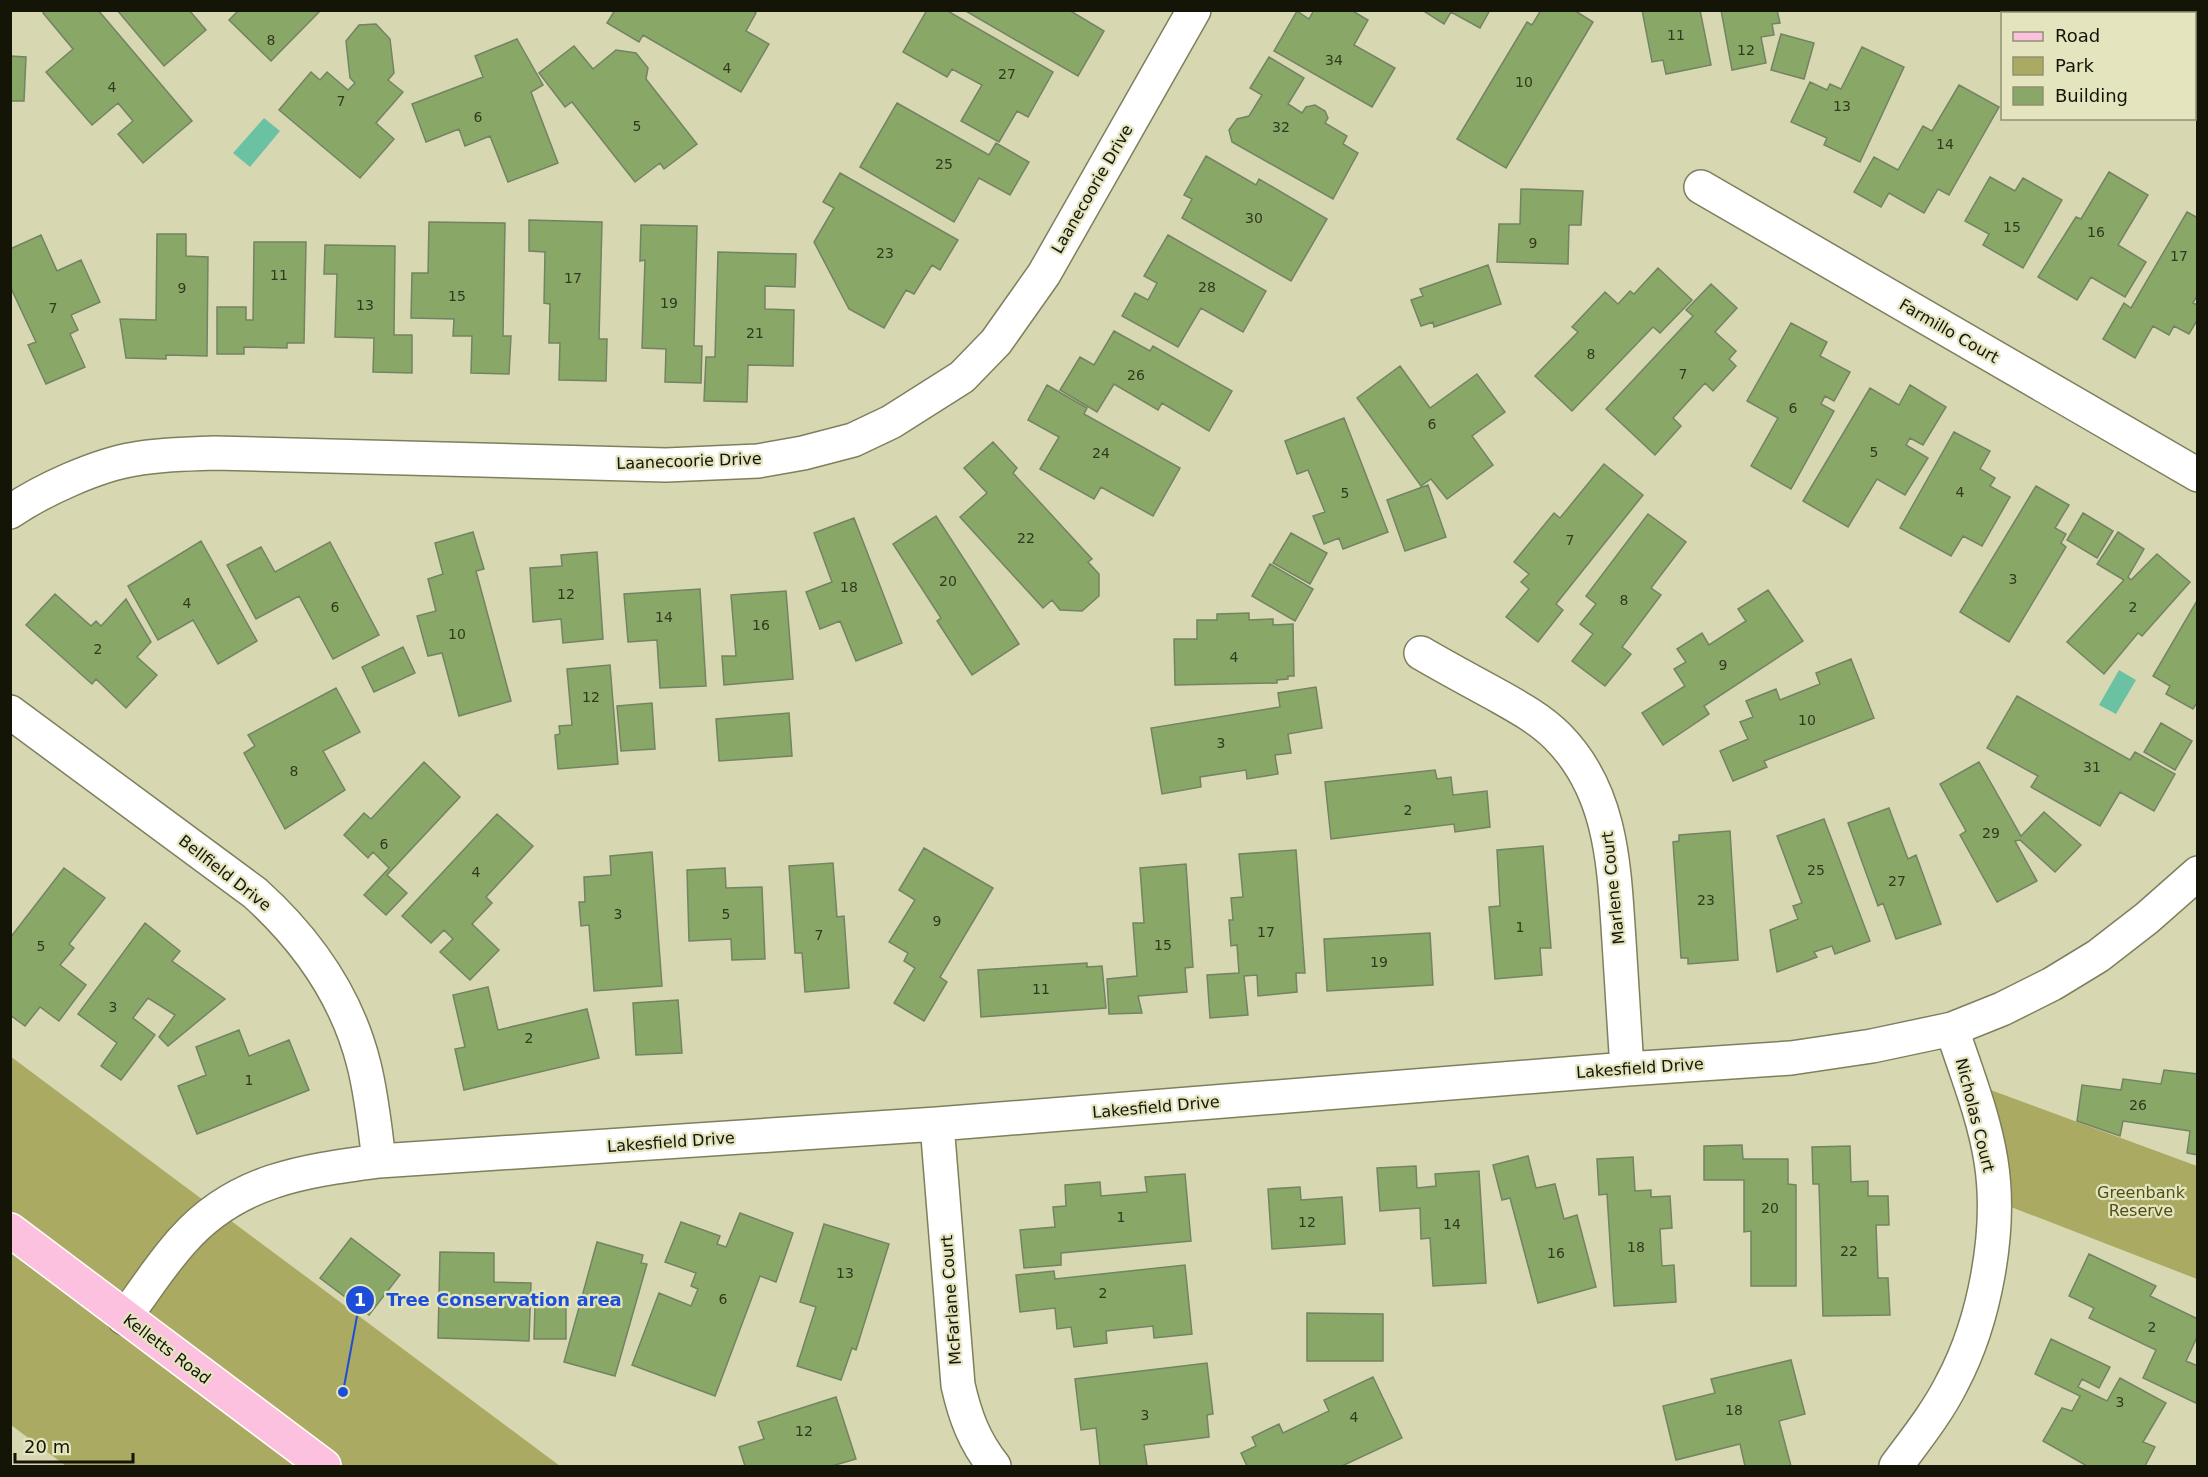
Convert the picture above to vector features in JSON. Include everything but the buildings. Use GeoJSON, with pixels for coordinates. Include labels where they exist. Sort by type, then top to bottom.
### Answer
{"type":"FeatureCollection","features":[{"type":"Feature","properties":{"kind":"main road","name":"Kelletts Road"},"geometry":{"type":"LineString","coordinates":[[10,1230],[324,1467]]}},
{"type":"Feature","properties":{"kind":"street","name":"Laanecoorie Drive"},"geometry":{"type":"LineString","coordinates":[[10,512],[53,488],[92,472],[133,459],[174,454],[214,453],[666,465],[758,460],[803,453],[853,440],[891,422],[962,377],[996,342],[1044,274],[1194,10]]}},
{"type":"Feature","properties":{"kind":"street","name":"Farmillo Court"},"geometry":{"type":"LineString","coordinates":[[1701,187],[2198,475]]}},
{"type":"Feature","properties":{"kind":"street","name":"Marlene Court"},"geometry":{"type":"LineString","coordinates":[[1421,653],[1542,723],[1571,752],[1589,780],[1600,803],[1613,862],[1627,1069]]}},
{"type":"Feature","properties":{"kind":"street","name":"Bellfield Drive"},"geometry":{"type":"LineString","coordinates":[[10,712],[255,893],[300,939],[339,997],[352,1029],[364,1063],[379,1161]]}},
{"type":"Feature","properties":{"kind":"street","name":"Lakesfield Drive"},"geometry":{"type":"LineString","coordinates":[[124,1318],[183,1239],[223,1204],[271,1180],[322,1168],[379,1161],[937,1124],[1791,1058],[1872,1046],[1952,1029],[2032,994],[2098,956],[2147,918],[2198,873]]}},
{"type":"Feature","properties":{"kind":"street","name":"Nicholas Court"},"geometry":{"type":"LineString","coordinates":[[1896,1467],[1934,1414],[1965,1355],[1982,1300],[1990,1258],[1994,1213],[1991,1161],[1952,1029]]}},
{"type":"Feature","properties":{"kind":"street","name":"McFarlane Court"},"geometry":{"type":"LineString","coordinates":[[937,1124],[958,1385],[966,1418],[980,1449],[994,1467]]}},
{"type":"Feature","properties":{"kind":"green space"},"geometry":{"type":"Polygon","coordinates":[[[10,1056],[560,1466],[66,1466],[11,1425],[10,1056]]]}},
{"type":"Feature","properties":{"kind":"green space","name":"Greenbank Reserve"},"geometry":{"type":"Polygon","coordinates":[[[1969,1082],[2197,1166],[2197,1279],[1993,1200],[1969,1082]]]}},
{"type":"Feature","properties":{"kind":"shaded area"},"geometry":{"type":"Polygon","coordinates":[[[264,118],[280,131],[250,167],[233,153],[264,118]]]}},
{"type":"Feature","properties":{"kind":"shaded area"},"geometry":{"type":"Polygon","coordinates":[[[2119,670],[2136,680],[2116,714],[2099,705],[2119,670]]]}},
{"type":"Feature","properties":{"kind":"place","name":"Tree Conservation area"},"geometry":{"type":"Point","coordinates":[343,1392]}}]}
